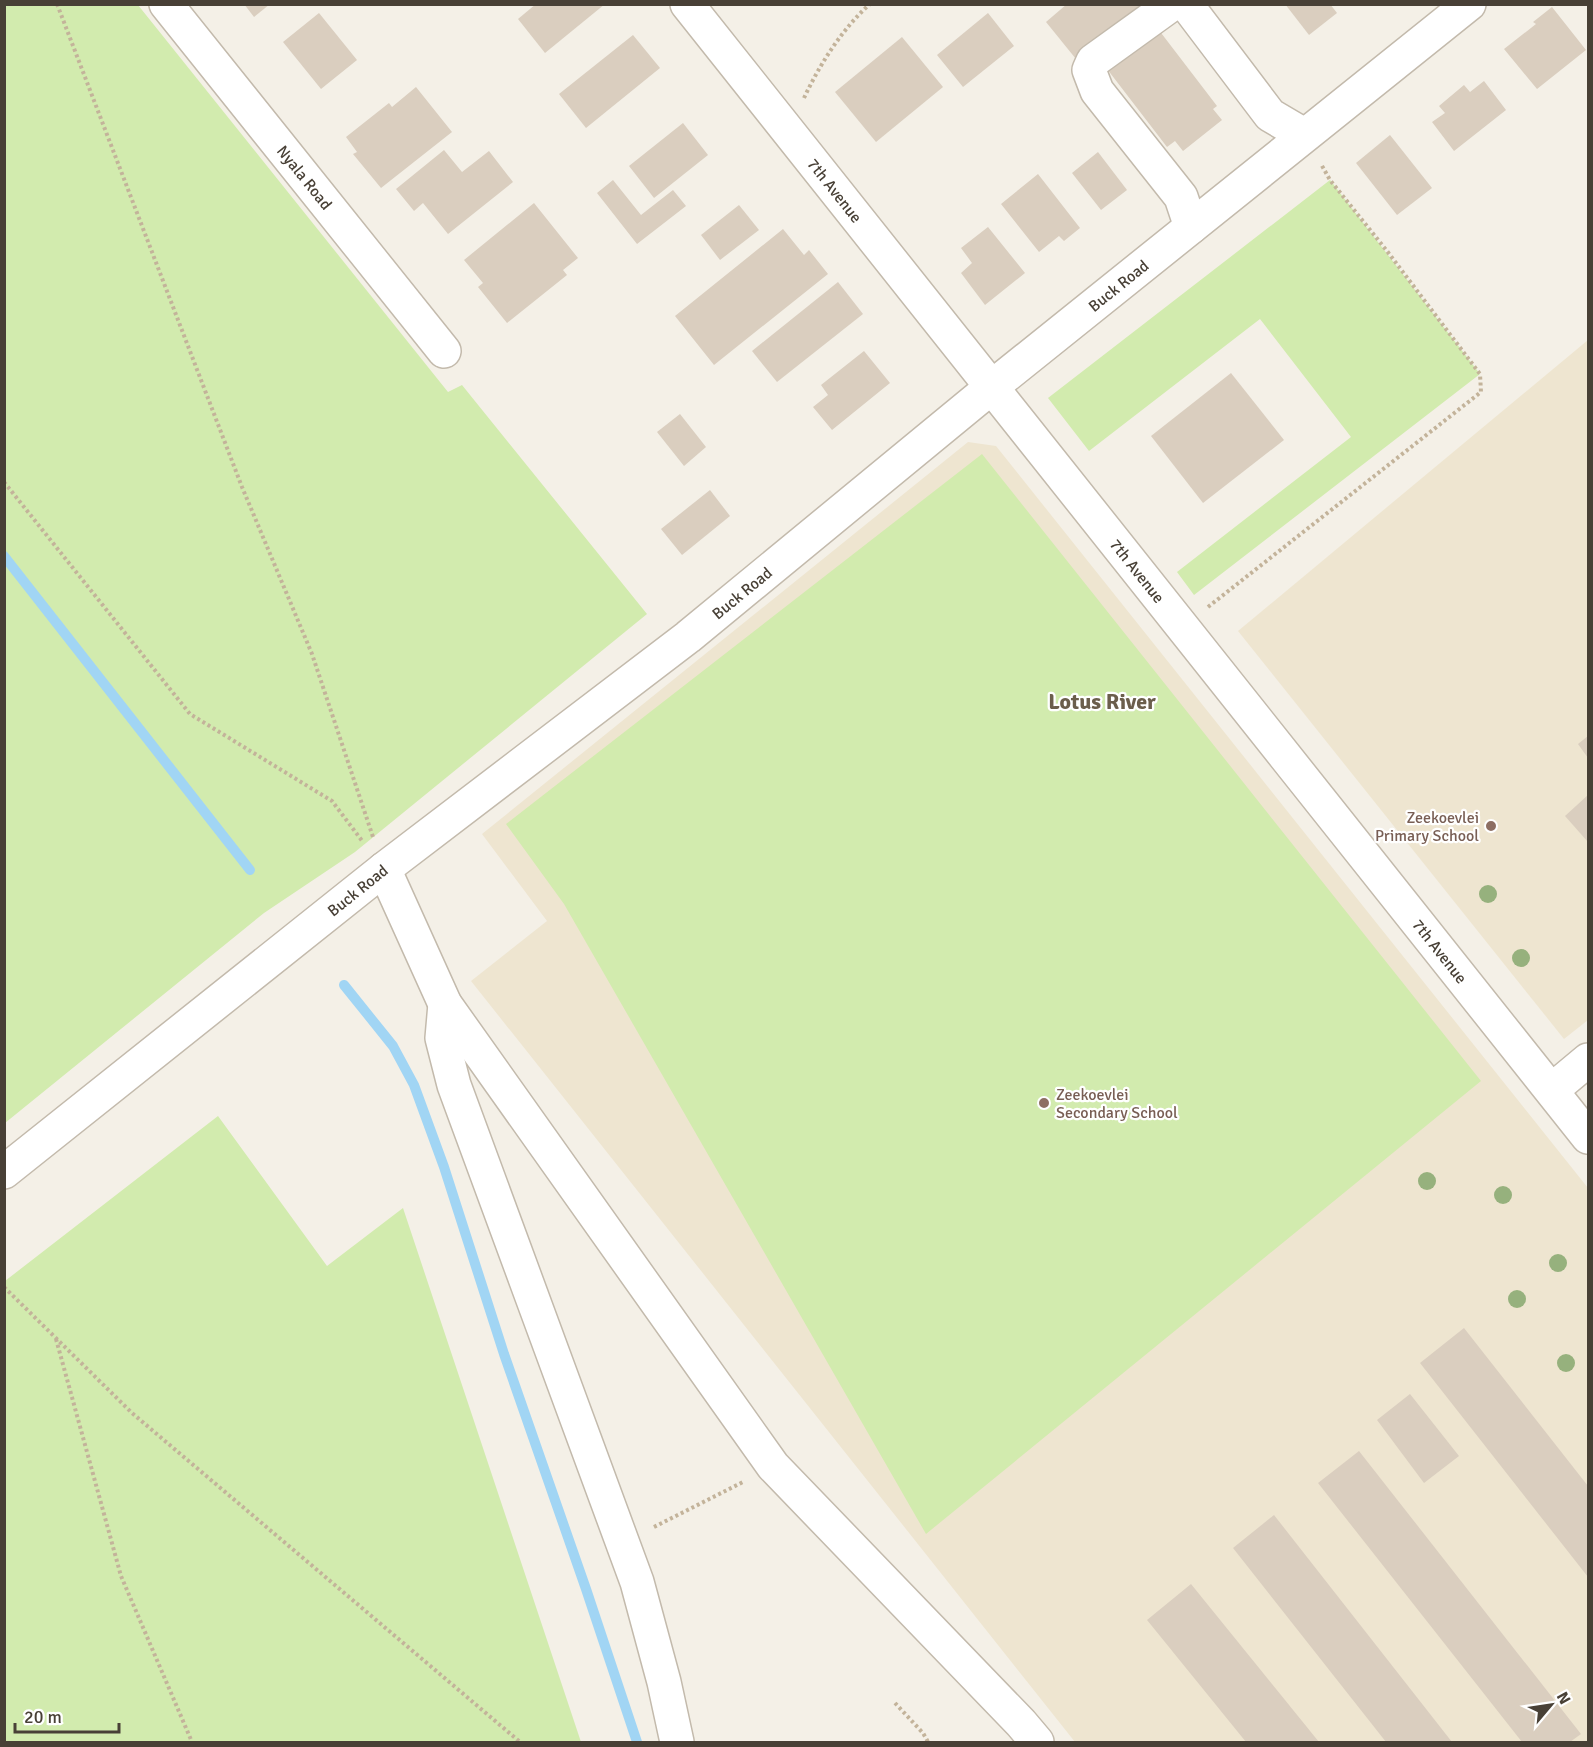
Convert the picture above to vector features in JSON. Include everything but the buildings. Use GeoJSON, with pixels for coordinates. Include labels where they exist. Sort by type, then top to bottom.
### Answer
{"type":"FeatureCollection","features":[{"type":"Feature","properties":{"kind":"street","name":"Nyala Road"},"geometry":{"type":"LineString","coordinates":[[166,4],[444,351]]}},
{"type":"Feature","properties":{"kind":"street","name":"7th Avenue"},"geometry":{"type":"LineString","coordinates":[[687,4],[1588,1137]]}},
{"type":"Feature","properties":{"kind":"street"},"geometry":{"type":"LineString","coordinates":[[1172,4],[1093,61],[1089,70],[1097,91],[1181,197],[1191,227]]}},
{"type":"Feature","properties":{"kind":"street"},"geometry":{"type":"LineString","coordinates":[[1186,4],[1270,115],[1304,135]]}},
{"type":"Feature","properties":{"kind":"street","name":"Buck Road"},"geometry":{"type":"LineString","coordinates":[[4,1172],[384,868],[688,637],[993,386],[1469,4]]}},
{"type":"Feature","properties":{"kind":"street"},"geometry":{"type":"LineString","coordinates":[[384,868],[446,1004],[773,1466],[1021,1723],[1037,1743]]}},
{"type":"Feature","properties":{"kind":"street"},"geometry":{"type":"LineString","coordinates":[[446,1004],[442,1038],[454,1085],[637,1582],[662,1671],[677,1743]]}},
{"type":"Feature","properties":{"kind":"street"},"geometry":{"type":"LineString","coordinates":[[1552,1090],[1588,1060]]}},
{"type":"Feature","properties":{"kind":"path"},"geometry":{"type":"LineString","coordinates":[[57,4],[242,487],[312,654],[384,868]]}},
{"type":"Feature","properties":{"kind":"path"},"geometry":{"type":"LineString","coordinates":[[789,131],[816,74],[855,17],[870,4]]}},
{"type":"Feature","properties":{"kind":"path"},"geometry":{"type":"LineString","coordinates":[[1183,627],[1481,392],[1480,374],[1330,180],[1304,135]]}},
{"type":"Feature","properties":{"kind":"path"},"geometry":{"type":"LineString","coordinates":[[4,482],[190,714],[332,801],[384,868]]}},
{"type":"Feature","properties":{"kind":"path"},"geometry":{"type":"LineString","coordinates":[[4,1287],[132,1413],[520,1743]]}},
{"type":"Feature","properties":{"kind":"path"},"geometry":{"type":"LineString","coordinates":[[56,1338],[121,1576],[192,1743]]}},
{"type":"Feature","properties":{"kind":"path"},"geometry":{"type":"LineString","coordinates":[[623,1542],[773,1466]]}},
{"type":"Feature","properties":{"kind":"path"},"geometry":{"type":"LineString","coordinates":[[895,1703],[923,1733],[928,1743]]}},
{"type":"Feature","properties":{"kind":"shaded area","name":"Zeekoevlei Primary School"},"geometry":{"type":"Polygon","coordinates":[[[1588,340],[1588,1020],[1564,1039],[1238,631],[1588,340]]]}},
{"type":"Feature","properties":{"kind":"shaded area","name":"Zeekoevlei Secondary School"},"geometry":{"type":"Polygon","coordinates":[[[968,442],[996,446],[1588,1188],[1588,1742],[1075,1742],[471,981],[547,921],[482,834],[968,442]]]}},
{"type":"Feature","properties":{"kind":"green space"},"geometry":{"type":"Polygon","coordinates":[[[5,4],[138,5],[448,392],[462,385],[647,614],[355,852],[264,913],[5,1123],[5,4]]]}},
{"type":"Feature","properties":{"kind":"green space"},"geometry":{"type":"Polygon","coordinates":[[[1330,180],[1480,374],[1194,595],[1177,572],[1351,437],[1260,319],[1089,451],[1048,398],[1330,180]]]}},
{"type":"Feature","properties":{"kind":"green space"},"geometry":{"type":"Polygon","coordinates":[[[982,454],[1481,1081],[926,1534],[564,904],[506,824],[982,454]]]}},
{"type":"Feature","properties":{"kind":"green space"},"geometry":{"type":"Polygon","coordinates":[[[218,1116],[327,1266],[403,1208],[581,1742],[5,1742],[5,1281],[218,1116]]]}},
{"type":"Feature","properties":{"kind":"waterway"},"geometry":{"type":"LineString","coordinates":[[4,556],[250,870]]}},
{"type":"Feature","properties":{"kind":"waterway"},"geometry":{"type":"LineString","coordinates":[[344,985],[393,1046],[414,1085],[444,1167],[504,1354],[637,1742]]}},
{"type":"Feature","properties":{"kind":"place","name":"Zeekoevlei Primary School"},"geometry":{"type":"Point","coordinates":[1491,826]}},
{"type":"Feature","properties":{"kind":"place","name":"Zeekoevlei Secondary School"},"geometry":{"type":"Point","coordinates":[1044,1103]}},
{"type":"Feature","properties":{"kind":"district","name":"Lotus River"},"geometry":{"type":"Point","coordinates":[1102,701]}}]}
